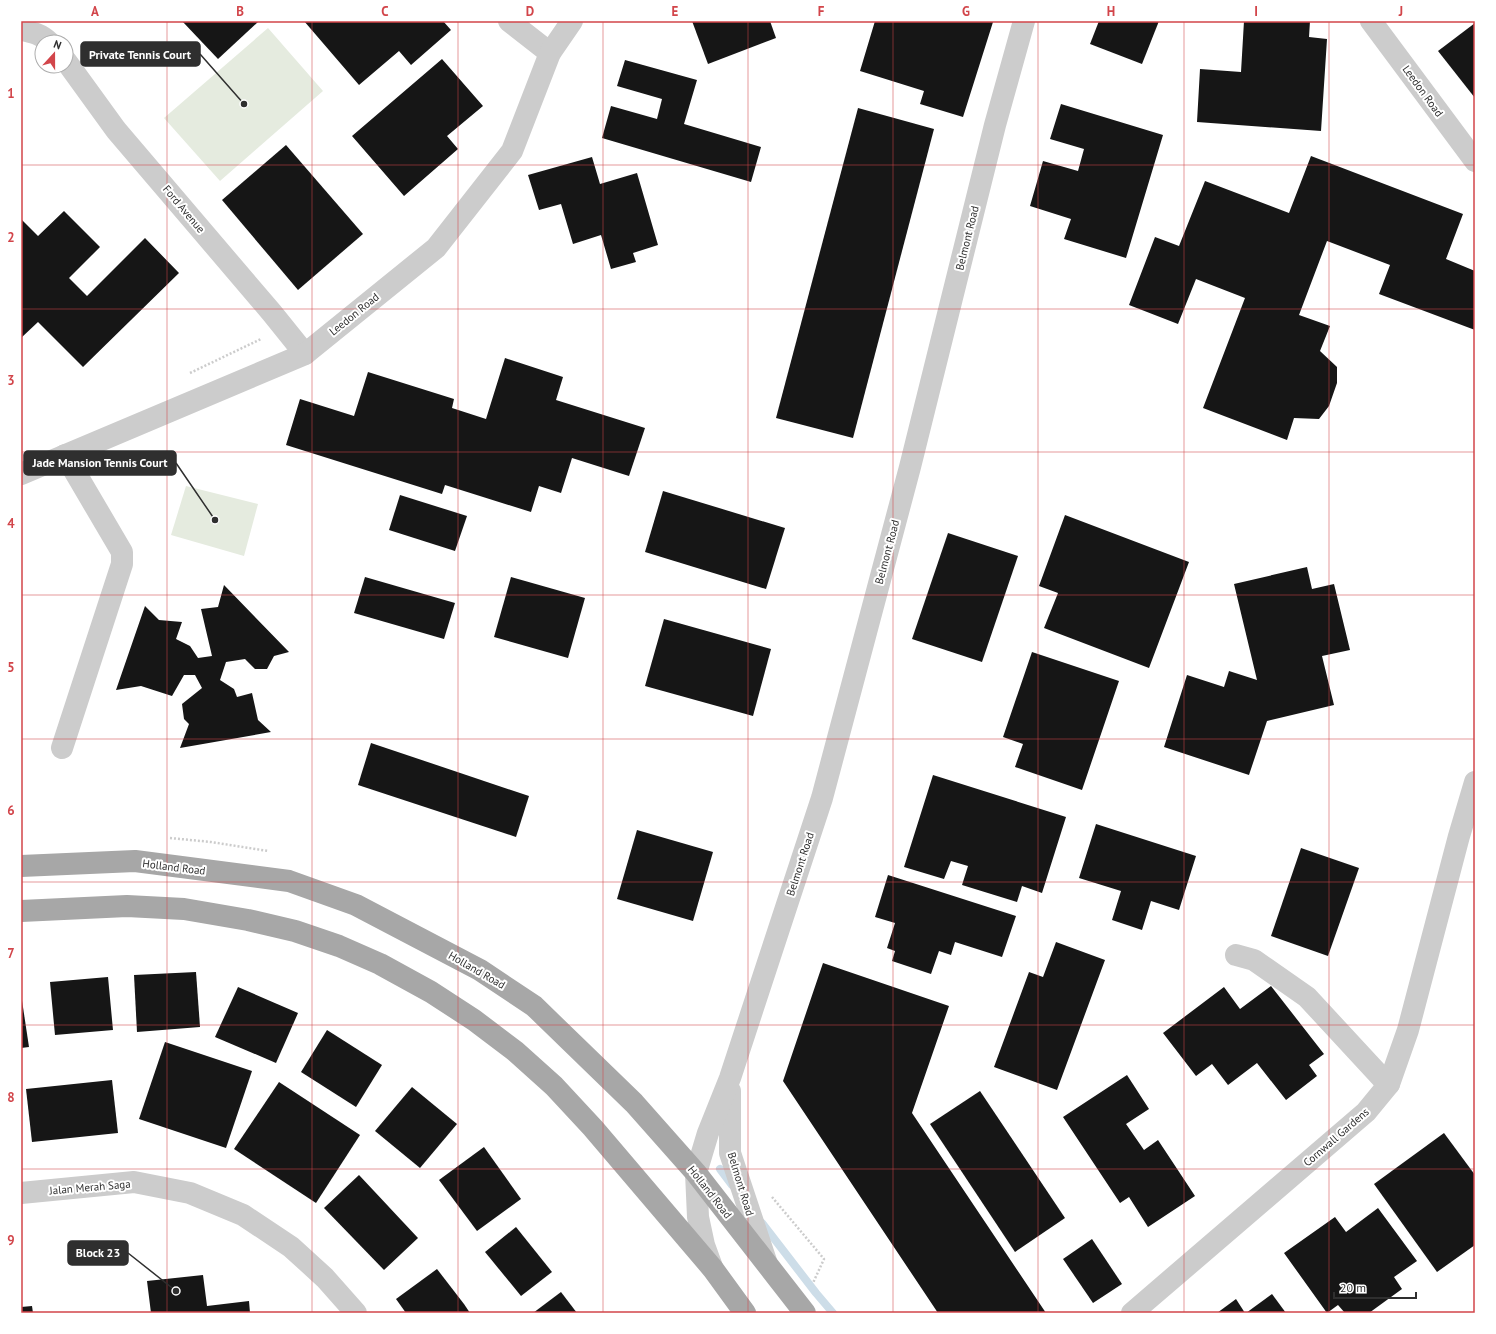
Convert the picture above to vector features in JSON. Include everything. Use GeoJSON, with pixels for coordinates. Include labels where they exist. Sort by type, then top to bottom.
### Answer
{"type":"FeatureCollection","features":[{"type":"Feature","properties":{"kind":"main road","name":"Holland Road"},"geometry":{"type":"LineString","coordinates":[[21,866],[83,862],[143,862],[289,881],[356,905],[480,970],[534,1006],[634,1103],[696,1173],[805,1313]]}},
{"type":"Feature","properties":{"kind":"main road"},"geometry":{"type":"LineString","coordinates":[[21,911],[127,906],[184,909],[248,920],[295,931],[338,946],[380,964],[431,992],[474,1020],[515,1051],[554,1086],[713,1269],[745,1313]]}},
{"type":"Feature","properties":{"kind":"street"},"geometry":{"type":"LineString","coordinates":[[509,21],[550,53]]}},
{"type":"Feature","properties":{"kind":"street","name":"Leedon Road"},"geometry":{"type":"LineString","coordinates":[[21,474],[305,354],[436,248],[512,151],[550,53],[572,21]]}},
{"type":"Feature","properties":{"kind":"street","name":"Belmont Road"},"geometry":{"type":"LineString","coordinates":[[713,1269],[700,1231],[696,1196],[696,1173],[708,1133],[730,1078],[822,798],[910,467],[995,125],[1024,21]]}},
{"type":"Feature","properties":{"kind":"street","name":"Leedon Road"},"geometry":{"type":"LineString","coordinates":[[1371,21],[1475,161]]}},
{"type":"Feature","properties":{"kind":"street"},"geometry":{"type":"LineString","coordinates":[[21,30],[38,34]]}},
{"type":"Feature","properties":{"kind":"street","name":"Ford Avenue"},"geometry":{"type":"LineString","coordinates":[[74,72],[116,130],[272,313],[305,354]]}},
{"type":"Feature","properties":{"kind":"street"},"geometry":{"type":"LineString","coordinates":[[62,748],[122,564],[122,552],[66,455]]}},
{"type":"Feature","properties":{"kind":"street","name":"Cornwall Gardens"},"geometry":{"type":"LineString","coordinates":[[1132,1313],[1366,1112],[1389,1084],[1408,1030],[1459,836],[1475,782]]}},
{"type":"Feature","properties":{"kind":"street"},"geometry":{"type":"LineString","coordinates":[[1236,955],[1254,960],[1307,997],[1389,1084]]}},
{"type":"Feature","properties":{"kind":"street","name":"Belmont Road"},"geometry":{"type":"LineString","coordinates":[[730,1078],[730,1153],[767,1264]]}},
{"type":"Feature","properties":{"kind":"street","name":"Jalan Merah Saga"},"geometry":{"type":"LineString","coordinates":[[21,1193],[134,1182],[190,1193],[243,1214],[291,1247],[325,1278],[356,1313]]}},
{"type":"Feature","properties":{"kind":"shaded area"},"geometry":{"type":"Polygon","coordinates":[[[268,28],[323,91],[220,181],[164,118],[268,28]]]}},
{"type":"Feature","properties":{"kind":"shaded area"},"geometry":{"type":"Polygon","coordinates":[[[186,486],[258,504],[244,556],[171,535],[186,486]]]}},
{"type":"Feature","properties":{"kind":"building"},"geometry":{"type":"Polygon","coordinates":[[[182,21],[259,21],[218,59],[182,21]]]}},
{"type":"Feature","properties":{"kind":"building"},"geometry":{"type":"Polygon","coordinates":[[[304,21],[443,21],[451,30],[411,65],[399,51],[359,85],[304,21]]]}},
{"type":"Feature","properties":{"kind":"building"},"geometry":{"type":"Polygon","coordinates":[[[692,21],[770,21],[776,38],[708,64],[692,21]]]}},
{"type":"Feature","properties":{"kind":"building"},"geometry":{"type":"Polygon","coordinates":[[[875,21],[993,22],[963,117],[920,104],[924,91],[860,71],[875,21]]]}},
{"type":"Feature","properties":{"kind":"building"},"geometry":{"type":"Polygon","coordinates":[[[1099,21],[1159,21],[1142,64],[1090,44],[1099,21]]]}},
{"type":"Feature","properties":{"kind":"building"},"geometry":{"type":"Polygon","coordinates":[[[1244,21],[1310,21],[1309,37],[1327,39],[1321,131],[1197,122],[1200,69],[1241,72],[1244,21]]]}},
{"type":"Feature","properties":{"kind":"building"},"geometry":{"type":"Polygon","coordinates":[[[1475,23],[1475,98],[1438,51],[1475,23]]]}},
{"type":"Feature","properties":{"kind":"building"},"geometry":{"type":"Polygon","coordinates":[[[442,59],[483,106],[447,136],[458,149],[404,196],[352,136],[442,59]]]}},
{"type":"Feature","properties":{"kind":"building"},"geometry":{"type":"Polygon","coordinates":[[[625,60],[697,80],[684,124],[761,147],[751,182],[602,138],[611,106],[657,119],[662,99],[617,86],[625,60]]]}},
{"type":"Feature","properties":{"kind":"building"},"geometry":{"type":"Polygon","coordinates":[[[1061,104],[1163,135],[1126,258],[1064,239],[1071,219],[1030,206],[1043,161],[1078,171],[1084,149],[1050,139],[1061,104]]]}},
{"type":"Feature","properties":{"kind":"building"},"geometry":{"type":"Polygon","coordinates":[[[858,108],[934,129],[853,438],[776,418],[858,108]]]}},
{"type":"Feature","properties":{"kind":"building"},"geometry":{"type":"Polygon","coordinates":[[[286,145],[363,234],[298,290],[222,200],[286,145]]]}},
{"type":"Feature","properties":{"kind":"building"},"geometry":{"type":"Polygon","coordinates":[[[1311,156],[1463,214],[1446,259],[1475,271],[1475,330],[1379,294],[1390,265],[1327,241],[1299,315],[1330,326],[1320,351],[1337,367],[1337,383],[1329,406],[1319,419],[1294,418],[1287,440],[1203,408],[1245,298],[1196,279],[1178,324],[1129,305],[1155,237],[1179,246],[1205,181],[1289,213],[1311,156]]]}},
{"type":"Feature","properties":{"kind":"building"},"geometry":{"type":"Polygon","coordinates":[[[592,157],[600,184],[637,173],[658,245],[633,253],[636,262],[611,269],[601,235],[573,244],[561,204],[539,210],[528,175],[592,157]]]}},
{"type":"Feature","properties":{"kind":"building"},"geometry":{"type":"Polygon","coordinates":[[[64,211],[100,247],[69,278],[87,296],[145,238],[179,273],[83,367],[38,322],[21,338],[21,219],[38,236],[64,211]]]}},
{"type":"Feature","properties":{"kind":"building"},"geometry":{"type":"Polygon","coordinates":[[[505,358],[563,377],[556,400],[645,428],[629,476],[572,458],[561,493],[539,486],[531,512],[445,485],[442,494],[286,445],[300,399],[354,416],[368,372],[454,399],[452,408],[486,419],[505,358]]]}},
{"type":"Feature","properties":{"kind":"building"},"geometry":{"type":"Polygon","coordinates":[[[663,491],[785,528],[766,589],[645,552],[663,491]]]}},
{"type":"Feature","properties":{"kind":"building"},"geometry":{"type":"Polygon","coordinates":[[[400,495],[467,516],[455,551],[389,530],[400,495]]]}},
{"type":"Feature","properties":{"kind":"building"},"geometry":{"type":"Polygon","coordinates":[[[1065,515],[1189,562],[1149,668],[1044,628],[1058,593],[1039,586],[1065,515]]]}},
{"type":"Feature","properties":{"kind":"building"},"geometry":{"type":"Polygon","coordinates":[[[948,533],[1018,556],[982,662],[912,639],[948,533]]]}},
{"type":"Feature","properties":{"kind":"building"},"geometry":{"type":"Polygon","coordinates":[[[1307,567],[1312,589],[1334,584],[1350,650],[1322,656],[1334,705],[1267,721],[1249,775],[1164,747],[1187,675],[1224,687],[1229,671],[1257,680],[1234,584],[1307,567]]]}},
{"type":"Feature","properties":{"kind":"building"},"geometry":{"type":"Polygon","coordinates":[[[365,577],[455,603],[444,639],[354,613],[365,577]]]}},
{"type":"Feature","properties":{"kind":"building"},"geometry":{"type":"Polygon","coordinates":[[[511,577],[585,598],[568,658],[494,637],[511,577]]]}},
{"type":"Feature","properties":{"kind":"building"},"geometry":{"type":"Polygon","coordinates":[[[224,585],[289,652],[274,656],[267,669],[255,669],[245,659],[226,662],[220,680],[234,689],[237,697],[252,693],[258,720],[271,732],[180,748],[189,724],[184,719],[182,704],[202,688],[195,675],[184,675],[172,696],[141,686],[116,690],[145,606],[159,620],[182,622],[176,639],[190,646],[198,658],[212,656],[201,609],[218,607],[224,585]]]}},
{"type":"Feature","properties":{"kind":"building"},"geometry":{"type":"Polygon","coordinates":[[[664,619],[771,649],[753,716],[645,686],[664,619]]]}},
{"type":"Feature","properties":{"kind":"building"},"geometry":{"type":"Polygon","coordinates":[[[1032,652],[1119,681],[1082,790],[1015,767],[1023,744],[1003,737],[1032,652]]]}},
{"type":"Feature","properties":{"kind":"building"},"geometry":{"type":"Polygon","coordinates":[[[371,743],[529,796],[516,837],[358,785],[371,743]]]}},
{"type":"Feature","properties":{"kind":"building"},"geometry":{"type":"Polygon","coordinates":[[[933,775],[1066,817],[1042,893],[1022,886],[1017,902],[962,885],[968,866],[951,861],[944,879],[904,867],[933,775]]]}},
{"type":"Feature","properties":{"kind":"building"},"geometry":{"type":"Polygon","coordinates":[[[1096,824],[1196,856],[1179,910],[1151,901],[1142,930],[1112,920],[1121,891],[1079,878],[1096,824]]]}},
{"type":"Feature","properties":{"kind":"building"},"geometry":{"type":"Polygon","coordinates":[[[637,830],[713,852],[693,921],[617,899],[637,830]]]}},
{"type":"Feature","properties":{"kind":"building"},"geometry":{"type":"Polygon","coordinates":[[[1301,848],[1359,868],[1328,956],[1271,936],[1301,848]]]}},
{"type":"Feature","properties":{"kind":"building"},"geometry":{"type":"Polygon","coordinates":[[[888,875],[1016,916],[1002,957],[955,942],[951,955],[939,951],[931,974],[892,961],[895,951],[887,948],[895,923],[875,917],[888,875]]]}},
{"type":"Feature","properties":{"kind":"building"},"geometry":{"type":"Polygon","coordinates":[[[1056,942],[1105,960],[1057,1090],[994,1067],[1029,972],[1043,977],[1056,942]]]}},
{"type":"Feature","properties":{"kind":"building"},"geometry":{"type":"Polygon","coordinates":[[[823,963],[949,1006],[912,1113],[1046,1313],[938,1313],[783,1081],[823,963]]]}},
{"type":"Feature","properties":{"kind":"building"},"geometry":{"type":"Polygon","coordinates":[[[196,972],[200,1027],[137,1032],[134,975],[196,972]]]}},
{"type":"Feature","properties":{"kind":"building"},"geometry":{"type":"Polygon","coordinates":[[[108,977],[113,1030],[55,1035],[50,982],[108,977]]]}},
{"type":"Feature","properties":{"kind":"building"},"geometry":{"type":"Polygon","coordinates":[[[1271,986],[1324,1054],[1309,1065],[1317,1076],[1286,1100],[1257,1063],[1228,1085],[1212,1064],[1196,1076],[1163,1033],[1224,987],[1240,1009],[1271,986]]]}},
{"type":"Feature","properties":{"kind":"building"},"geometry":{"type":"Polygon","coordinates":[[[238,987],[298,1013],[276,1063],[215,1037],[238,987]]]}},
{"type":"Feature","properties":{"kind":"building"},"geometry":{"type":"Polygon","coordinates":[[[21,994],[29,1047],[21,1048],[21,994]]]}},
{"type":"Feature","properties":{"kind":"building"},"geometry":{"type":"Polygon","coordinates":[[[327,1030],[382,1065],[356,1107],[301,1072],[327,1030]]]}},
{"type":"Feature","properties":{"kind":"building"},"geometry":{"type":"Polygon","coordinates":[[[165,1042],[252,1071],[226,1148],[139,1119],[165,1042]]]}},
{"type":"Feature","properties":{"kind":"building"},"geometry":{"type":"Polygon","coordinates":[[[1127,1075],[1149,1109],[1126,1124],[1144,1150],[1158,1140],[1195,1196],[1148,1227],[1129,1197],[1120,1203],[1063,1117],[1127,1075]]]}},
{"type":"Feature","properties":{"kind":"building"},"geometry":{"type":"Polygon","coordinates":[[[112,1080],[118,1133],[32,1142],[26,1089],[112,1080]]]}},
{"type":"Feature","properties":{"kind":"building"},"geometry":{"type":"Polygon","coordinates":[[[279,1082],[360,1135],[316,1203],[234,1149],[279,1082]]]}},
{"type":"Feature","properties":{"kind":"building"},"geometry":{"type":"Polygon","coordinates":[[[412,1087],[457,1124],[420,1168],[375,1131],[412,1087]]]}},
{"type":"Feature","properties":{"kind":"building"},"geometry":{"type":"Polygon","coordinates":[[[980,1091],[1065,1218],[1015,1252],[930,1124],[980,1091]]]}},
{"type":"Feature","properties":{"kind":"building"},"geometry":{"type":"Polygon","coordinates":[[[1444,1133],[1475,1175],[1475,1245],[1437,1272],[1374,1184],[1444,1133]]]}},
{"type":"Feature","properties":{"kind":"building"},"geometry":{"type":"Polygon","coordinates":[[[484,1147],[521,1199],[477,1231],[439,1180],[484,1147]]]}},
{"type":"Feature","properties":{"kind":"building"},"geometry":{"type":"Polygon","coordinates":[[[359,1175],[418,1238],[384,1270],[324,1208],[359,1175]]]}},
{"type":"Feature","properties":{"kind":"building"},"geometry":{"type":"Polygon","coordinates":[[[1378,1208],[1417,1261],[1394,1277],[1402,1289],[1369,1313],[1345,1313],[1338,1305],[1327,1313],[1284,1253],[1335,1217],[1346,1232],[1378,1208]]]}},
{"type":"Feature","properties":{"kind":"building"},"geometry":{"type":"Polygon","coordinates":[[[516,1227],[552,1272],[521,1296],[485,1252],[516,1227]]]}},
{"type":"Feature","properties":{"kind":"building"},"geometry":{"type":"Polygon","coordinates":[[[1092,1239],[1122,1284],[1093,1303],[1063,1259],[1092,1239]]]}},
{"type":"Feature","properties":{"kind":"building"},"geometry":{"type":"Polygon","coordinates":[[[437,1269],[470,1313],[406,1313],[396,1299],[437,1269]]]}},
{"type":"Feature","properties":{"kind":"building"},"geometry":{"type":"Polygon","coordinates":[[[203,1275],[207,1306],[249,1301],[250,1313],[151,1313],[147,1281],[203,1275]]]}},
{"type":"Feature","properties":{"kind":"building"},"geometry":{"type":"Polygon","coordinates":[[[561,1292],[577,1313],[533,1313],[561,1292]]]}},
{"type":"Feature","properties":{"kind":"building"},"geometry":{"type":"Polygon","coordinates":[[[1272,1294],[1286,1313],[1246,1313],[1272,1294]]]}},
{"type":"Feature","properties":{"kind":"building"},"geometry":{"type":"Polygon","coordinates":[[[1236,1299],[1245,1313],[1217,1313],[1236,1299]]]}},
{"type":"Feature","properties":{"kind":"building"},"geometry":{"type":"Polygon","coordinates":[[[32,1306],[33,1313],[21,1313],[21,1307],[32,1306]]]}},
{"type":"Feature","properties":{"kind":"waterway"},"geometry":{"type":"LineString","coordinates":[[720,1169],[732,1185]]}},
{"type":"Feature","properties":{"kind":"waterway"},"geometry":{"type":"LineString","coordinates":[[762,1223],[833,1313]]}},
{"type":"Feature","properties":{"kind":"place","name":"Private Tennis Court"},"geometry":{"type":"Point","coordinates":[244,104]}},
{"type":"Feature","properties":{"kind":"place","name":"Jade Mansion Tennis Court"},"geometry":{"type":"Point","coordinates":[215,520]}},
{"type":"Feature","properties":{"kind":"place","name":"Block 23"},"geometry":{"type":"Point","coordinates":[176,1291]}}]}
